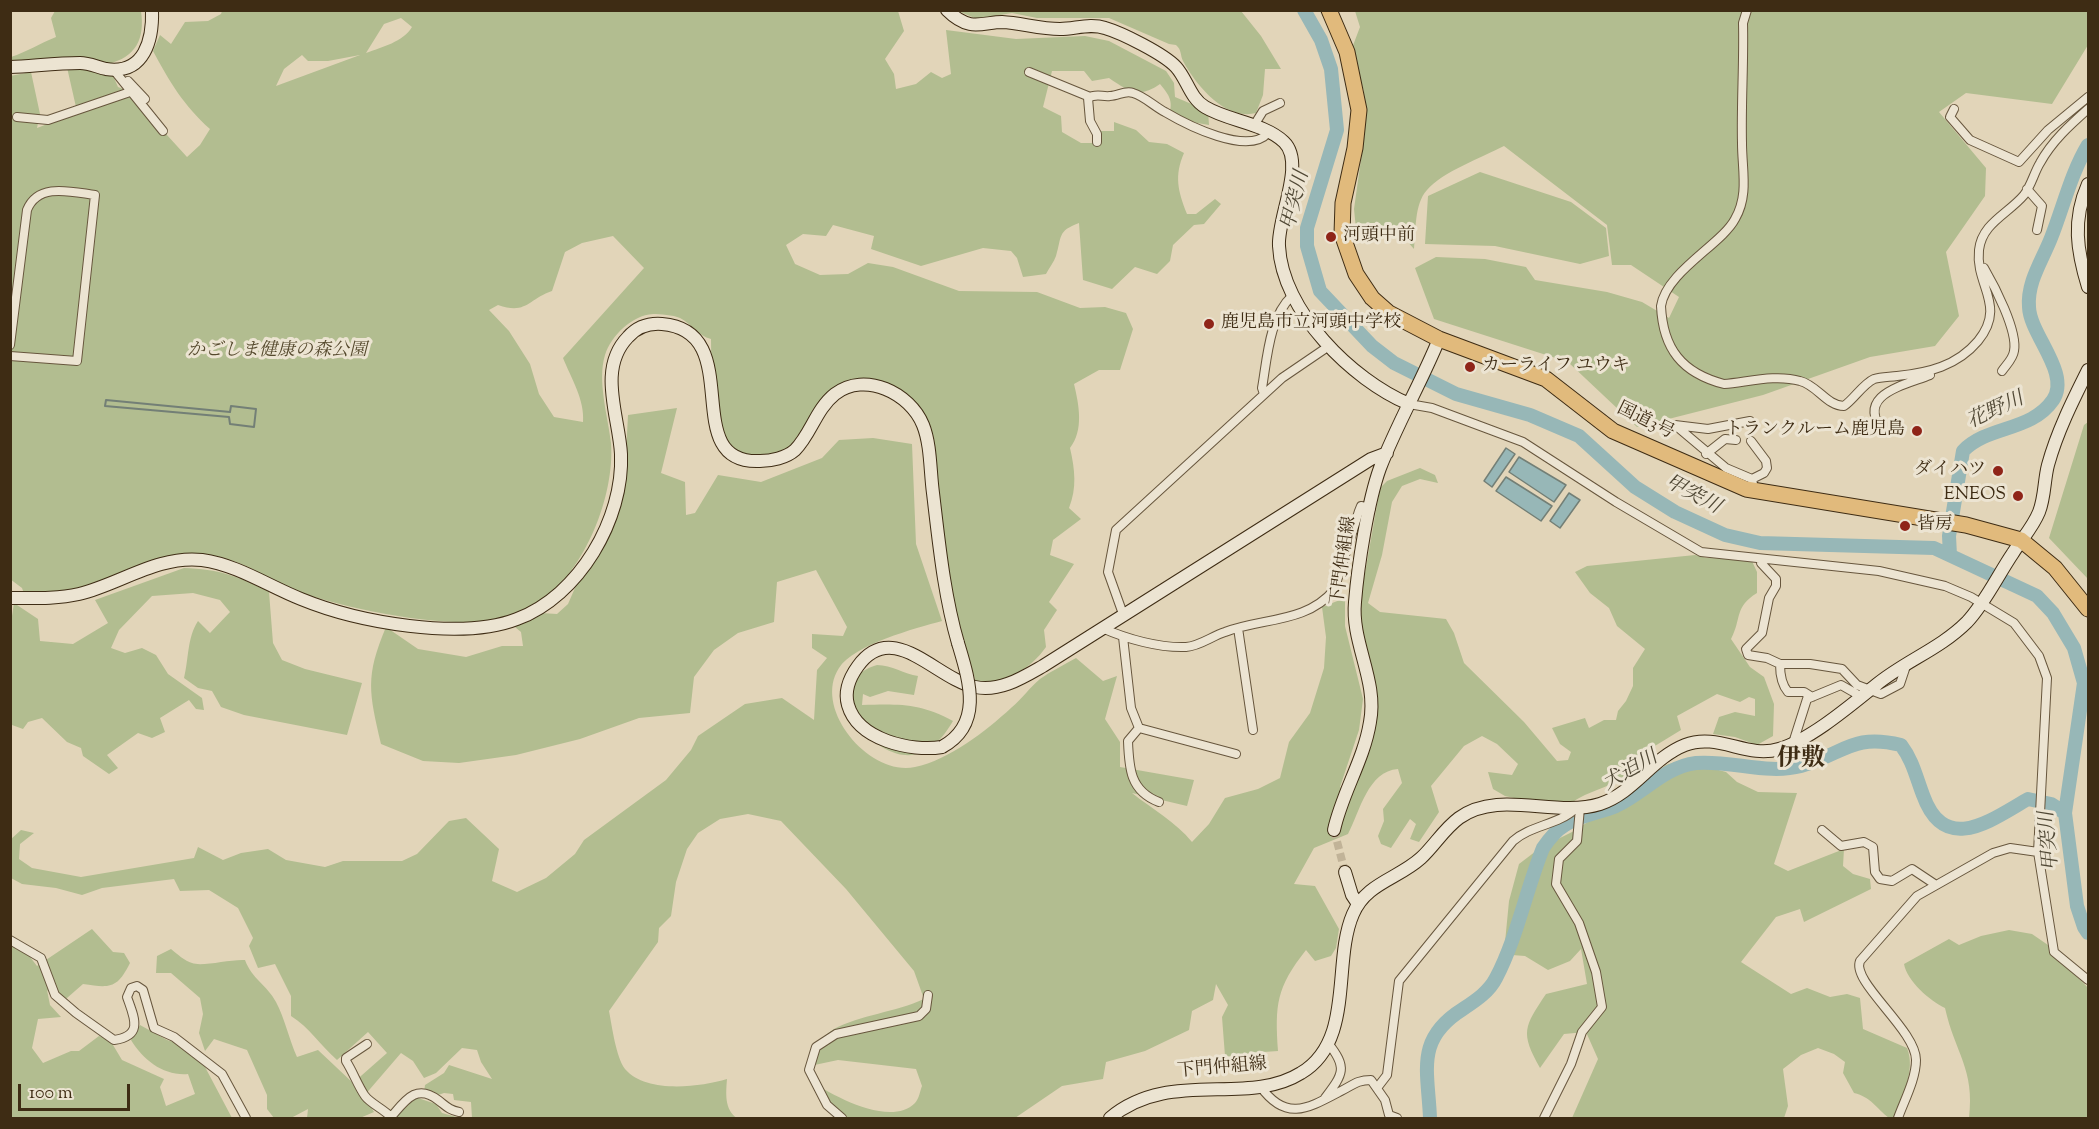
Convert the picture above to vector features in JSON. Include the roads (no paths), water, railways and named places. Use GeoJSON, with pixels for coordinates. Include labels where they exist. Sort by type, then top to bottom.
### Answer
{"type":"FeatureCollection","features":[{"type":"Feature","properties":{"kind":"highway","name":"国道3号"},"geometry":{"type":"LineString","coordinates":[[1329,10],[1347,52],[1359,110],[1355,148],[1341,220],[1347,254],[1356,274],[1372,298],[1389,313],[1438,339],[1546,379],[1613,431],[1725,481],[1966,525],[2021,540],[2055,568],[2088,609]]}},
{"type":"Feature","properties":{"kind":"street"},"geometry":{"type":"LineString","coordinates":[[10,67],[82,63],[116,69],[136,62],[150,42],[152,10]]}},
{"type":"Feature","properties":{"kind":"street"},"geometry":{"type":"LineString","coordinates":[[947,10],[962,22],[973,25],[999,22],[1048,29],[1090,25],[1105,28],[1175,65],[1203,106],[1285,142],[1293,164],[1278,234],[1281,266],[1292,296],[1309,323],[1329,346],[1370,381],[1410,401],[1523,442],[1616,502],[1701,552],[1904,575],[1946,586],[1980,603],[2020,629],[2044,666],[2048,697],[2042,799],[2038,810],[2038,852],[2052,947],[2059,957],[2088,980]]}},
{"type":"Feature","properties":{"kind":"street"},"geometry":{"type":"LineString","coordinates":[[1747,10],[1743,23],[1742,143],[1745,187],[1742,204],[1734,222],[1697,255],[1662,300],[1662,316],[1670,348],[1692,370],[1716,382],[1724,384],[1784,379],[1800,381],[1814,387],[1837,406],[1844,406],[1876,378],[1934,370],[1964,354],[1986,328],[1992,306],[1980,262],[1979,251],[1983,234],[2027,189],[2040,161],[2056,139],[2088,109]]}},
{"type":"Feature","properties":{"kind":"street"},"geometry":{"type":"LineString","coordinates":[[116,69],[130,92],[163,131]]}},
{"type":"Feature","properties":{"kind":"street"},"geometry":{"type":"LineString","coordinates":[[116,69],[145,99]]}},
{"type":"Feature","properties":{"kind":"street"},"geometry":{"type":"LineString","coordinates":[[1029,72],[1090,97],[1135,93],[1166,113],[1226,140],[1252,142],[1264,138],[1268,133]]}},
{"type":"Feature","properties":{"kind":"street"},"geometry":{"type":"LineString","coordinates":[[17,117],[48,120],[130,92]]}},
{"type":"Feature","properties":{"kind":"street"},"geometry":{"type":"LineString","coordinates":[[1090,97],[1089,115],[1097,134],[1097,142]]}},
{"type":"Feature","properties":{"kind":"street"},"geometry":{"type":"LineString","coordinates":[[1954,109],[1950,117],[1970,140],[2019,162],[2048,130],[2088,97]]}},
{"type":"Feature","properties":{"kind":"street"},"geometry":{"type":"LineString","coordinates":[[1253,127],[1263,111],[1280,103]]}},
{"type":"Feature","properties":{"kind":"street"},"geometry":{"type":"LineString","coordinates":[[2088,184],[2077,218],[2077,237],[2088,287]]}},
{"type":"Feature","properties":{"kind":"street"},"geometry":{"type":"LineString","coordinates":[[2027,189],[2042,206],[2037,230]]}},
{"type":"Feature","properties":{"kind":"street"},"geometry":{"type":"LineString","coordinates":[[10,345],[27,210],[31,201],[39,195],[55,191],[95,195],[77,361],[10,356]]}},
{"type":"Feature","properties":{"kind":"street"},"geometry":{"type":"LineString","coordinates":[[1980,262],[1996,288],[2013,337],[2015,349],[2013,356],[2002,371]]}},
{"type":"Feature","properties":{"kind":"street"},"geometry":{"type":"LineString","coordinates":[[1264,394],[1262,388],[1274,328],[1286,302],[1292,296]]}},
{"type":"Feature","properties":{"kind":"street"},"geometry":{"type":"LineString","coordinates":[[10,598],[54,598],[80,594],[164,563],[197,559],[242,571],[287,593],[330,609],[388,621],[444,630],[465,630],[497,626],[523,617],[548,603],[563,589],[582,569],[596,546],[612,510],[621,460],[611,381],[613,362],[621,346],[632,333],[645,326],[663,324],[686,332],[704,352],[710,367],[713,419],[718,436],[729,452],[744,459],[762,461],[788,455],[799,446],[829,400],[853,386],[885,389],[898,395],[913,407],[925,430],[939,542],[958,643],[968,678],[970,714],[963,729],[942,747],[919,748],[890,742],[872,732],[856,718],[847,703],[847,687],[856,668],[871,652],[891,648],[908,651],[963,683],[975,687],[997,687],[1019,680],[1371,459],[1387,453]]}},
{"type":"Feature","properties":{"kind":"street","name":"下門仲組線"},"geometry":{"type":"LineString","coordinates":[[1334,830],[1338,810],[1362,750],[1372,709],[1368,674],[1355,624],[1355,603],[1371,508],[1381,466],[1438,339]]}},
{"type":"Feature","properties":{"kind":"street"},"geometry":{"type":"LineString","coordinates":[[1123,614],[1107,572],[1116,530],[1282,378],[1329,346]]}},
{"type":"Feature","properties":{"kind":"street"},"geometry":{"type":"LineString","coordinates":[[1884,433],[1874,421],[1875,404],[1888,392],[1931,375],[1934,370]]}},
{"type":"Feature","properties":{"kind":"street"},"geometry":{"type":"LineString","coordinates":[[1377,1088],[1387,1075],[1399,981],[1513,842],[1527,832],[1610,800],[1662,758],[1688,743],[1715,740],[1768,752],[1793,743],[1844,712],[1906,666],[1950,638],[1971,618],[2039,512],[2048,465],[2071,405],[2088,370]]}},
{"type":"Feature","properties":{"kind":"street"},"geometry":{"type":"LineString","coordinates":[[1750,421],[1708,429],[1675,426],[1706,454],[1753,485],[1767,468],[1766,461],[1751,441]]}},
{"type":"Feature","properties":{"kind":"street"},"geometry":{"type":"LineString","coordinates":[[1706,454],[1725,439],[1736,440]]}},
{"type":"Feature","properties":{"kind":"street"},"geometry":{"type":"LineString","coordinates":[[1102,628],[1123,637],[1189,647],[1238,628],[1288,617],[1326,600],[1334,590],[1361,506],[1371,508]]}},
{"type":"Feature","properties":{"kind":"street"},"geometry":{"type":"LineString","coordinates":[[1761,559],[1761,563],[1776,579],[1776,586],[1769,598],[1762,633],[1748,645],[1746,653],[1780,664],[1810,664],[1842,669],[1866,694]]}},
{"type":"Feature","properties":{"kind":"street"},"geometry":{"type":"LineString","coordinates":[[1238,628],[1253,730]]}},
{"type":"Feature","properties":{"kind":"street"},"geometry":{"type":"LineString","coordinates":[[1123,637],[1131,708],[1139,728]]}},
{"type":"Feature","properties":{"kind":"street"},"geometry":{"type":"LineString","coordinates":[[1780,664],[1781,679],[1788,692],[1804,693],[1812,697]]}},
{"type":"Feature","properties":{"kind":"street"},"geometry":{"type":"LineString","coordinates":[[1793,743],[1805,704],[1812,697],[1841,685],[1866,694]]}},
{"type":"Feature","properties":{"kind":"street"},"geometry":{"type":"LineString","coordinates":[[1139,728],[1236,754]]}},
{"type":"Feature","properties":{"kind":"street"},"geometry":{"type":"LineString","coordinates":[[1139,728],[1128,741],[1132,777],[1139,790],[1159,802]]}},
{"type":"Feature","properties":{"kind":"street"},"geometry":{"type":"LineString","coordinates":[[1345,872],[1352,895],[1358,904],[1376,885],[1417,862],[1451,825],[1469,812],[1491,805],[1578,811]]}},
{"type":"Feature","properties":{"kind":"street"},"geometry":{"type":"LineString","coordinates":[[1544,1119],[1571,1064],[1582,1032],[1602,1007],[1596,972],[1579,923],[1556,884],[1559,859],[1577,841],[1578,811]]}},
{"type":"Feature","properties":{"kind":"street"},"geometry":{"type":"LineString","coordinates":[[1822,830],[1841,846],[1864,842],[1873,847],[1875,872],[1880,879],[1892,881],[1912,869],[1936,885]]}},
{"type":"Feature","properties":{"kind":"street"},"geometry":{"type":"LineString","coordinates":[[1898,1119],[1914,1070],[1915,1053],[1892,1014],[1860,976],[1858,966],[1866,953],[1917,896],[1993,853],[2010,849],[2038,852]]}},
{"type":"Feature","properties":{"kind":"street","name":"下門仲組線"},"geometry":{"type":"LineString","coordinates":[[1110,1119],[1132,1104],[1165,1092],[1260,1086],[1302,1073],[1313,1064],[1328,1043],[1341,989],[1349,926],[1358,904]]}},
{"type":"Feature","properties":{"kind":"street"},"geometry":{"type":"LineString","coordinates":[[10,940],[41,958],[55,995],[75,1013],[114,1040],[125,1038],[133,1030],[136,1022],[127,997],[131,988],[138,986],[143,990],[154,1028],[174,1037],[222,1074],[246,1119]]}},
{"type":"Feature","properties":{"kind":"street"},"geometry":{"type":"LineString","coordinates":[[842,1119],[827,1105],[809,1070],[816,1047],[836,1034],[919,1016],[926,1009],[928,995]]}},
{"type":"Feature","properties":{"kind":"street"},"geometry":{"type":"LineString","coordinates":[[1323,1101],[1341,1077],[1341,1062],[1328,1043]]}},
{"type":"Feature","properties":{"kind":"street"},"geometry":{"type":"LineString","coordinates":[[367,1044],[346,1058],[346,1061],[366,1097],[384,1108],[391,1118],[412,1093],[418,1092],[438,1099],[448,1109],[459,1112]]}},
{"type":"Feature","properties":{"kind":"street"},"geometry":{"type":"LineString","coordinates":[[1260,1086],[1272,1103],[1284,1109],[1293,1110],[1323,1101],[1358,1080],[1371,1080],[1389,1115],[1397,1119]]}},
{"type":"Feature","properties":{"kind":"water"},"geometry":{"type":"Polygon","coordinates":[[[1506,448],[1515,454],[1492,487],[1484,481],[1506,448]]]}},
{"type":"Feature","properties":{"kind":"water"},"geometry":{"type":"Polygon","coordinates":[[[1519,457],[1566,485],[1554,502],[1509,472],[1519,457]]]}},
{"type":"Feature","properties":{"kind":"water"},"geometry":{"type":"Polygon","coordinates":[[[1506,477],[1552,506],[1541,521],[1496,491],[1506,477]]]}},
{"type":"Feature","properties":{"kind":"water"},"geometry":{"type":"Polygon","coordinates":[[[1569,493],[1580,500],[1560,528],[1550,521],[1569,493]]]}},
{"type":"Feature","properties":{"kind":"waterway","name":"甲突川"},"geometry":{"type":"LineString","coordinates":[[1304,10],[1321,40],[1331,69],[1337,130],[1307,228],[1307,246],[1320,291],[1372,346],[1394,363],[1456,394],[1530,415],[1579,436],[1635,487],[1675,512],[1725,535],[1760,543],[1934,548],[2037,596],[2053,613],[2074,648],[2084,683],[2065,813],[2077,906],[2088,933]]}},
{"type":"Feature","properties":{"kind":"waterway","name":"花野川"},"geometry":{"type":"LineString","coordinates":[[1950,555],[1949,536],[1963,451],[1985,437],[2033,418],[2053,400],[2057,389],[2054,366],[2031,318],[2030,289],[2077,167],[2088,145]]}},
{"type":"Feature","properties":{"kind":"waterway"},"geometry":{"type":"LineString","coordinates":[[106,400],[230,412],[231,406],[256,409],[254,427],[230,424],[229,417],[105,406],[106,400]]}},
{"type":"Feature","properties":{"kind":"waterway","name":"犬迫川"},"geometry":{"type":"LineString","coordinates":[[1430,1118],[1427,1070],[1431,1044],[1437,1032],[1448,1020],[1481,996],[1496,978],[1510,947],[1545,845],[1561,827],[1583,816],[1603,811],[1626,801],[1674,770],[1696,763],[1788,768],[1816,761],[1859,743],[1884,742],[1901,745],[1932,814],[1943,824],[1956,829],[1970,828],[1999,816],[2028,799],[2051,804],[2065,813]]}},
{"type":"Feature","properties":{"kind":"tunnel"},"geometry":{"type":"LineString","coordinates":[[1334,830],[1345,872]]}},
{"type":"Feature","properties":{"kind":"place","name":"河頭中前"},"geometry":{"type":"Point","coordinates":[1331,237]}},
{"type":"Feature","properties":{"kind":"place","name":"鹿児島市立河頭中学校"},"geometry":{"type":"Point","coordinates":[1209,324]}},
{"type":"Feature","properties":{"kind":"place","name":"カーライフ ユウキ"},"geometry":{"type":"Point","coordinates":[1470,367]}},
{"type":"Feature","properties":{"kind":"place","name":"トランクルーム鹿児島"},"geometry":{"type":"Point","coordinates":[1917,431]}},
{"type":"Feature","properties":{"kind":"place","name":"ダイハツ"},"geometry":{"type":"Point","coordinates":[1998,471]}},
{"type":"Feature","properties":{"kind":"place","name":"ENEOS"},"geometry":{"type":"Point","coordinates":[2018,496]}},
{"type":"Feature","properties":{"kind":"place","name":"皆房"},"geometry":{"type":"Point","coordinates":[1905,526]}},
{"type":"Feature","properties":{"kind":"district","name":"伊敷"},"geometry":{"type":"Point","coordinates":[1801,761]}},
{"type":"Feature","properties":{"kind":"park label","name":"かごしま健康の森公園"},"geometry":{"type":"Point","coordinates":[277,352]}}]}
